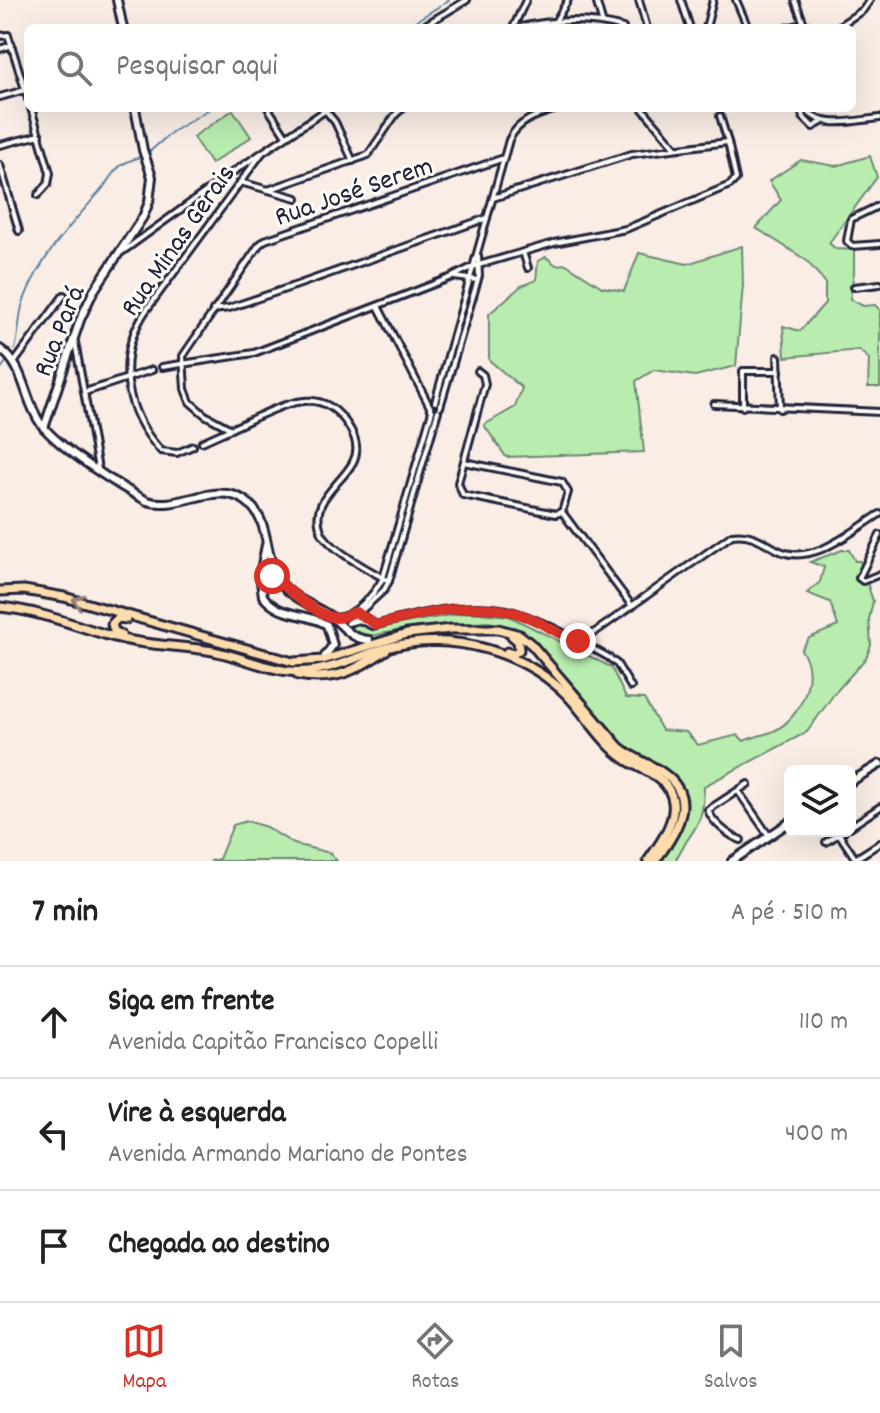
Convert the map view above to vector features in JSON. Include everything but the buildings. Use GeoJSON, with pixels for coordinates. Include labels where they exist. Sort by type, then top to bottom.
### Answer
{"type":"FeatureCollection","features":[{"type":"Feature","properties":{"kind":"main road"},"geometry":{"type":"LineString","coordinates":[[117,0],[122,24]]}},
{"type":"Feature","properties":{"kind":"main road","name":"Rua Pará"},"geometry":{"type":"LineString","coordinates":[[44,428],[74,337],[93,292],[143,217],[152,191],[152,177],[136,112]]}},
{"type":"Feature","properties":{"kind":"main road"},"geometry":{"type":"LineString","coordinates":[[0,349],[14,363],[34,413],[44,428],[57,441],[140,497],[154,503],[174,504],[218,494],[243,499],[257,513],[281,583]]}},
{"type":"Feature","properties":{"kind":"main road"},"geometry":{"type":"LineString","coordinates":[[266,541],[260,583],[263,596],[274,607],[327,625],[333,645],[325,656]]}},
{"type":"Feature","properties":{"kind":"main road"},"geometry":{"type":"LineString","coordinates":[[260,583],[263,577],[269,576],[332,618],[354,637],[369,640]]}},
{"type":"Feature","properties":{"kind":"main road"},"geometry":{"type":"LineString","coordinates":[[0,591],[24,590],[64,597],[285,661],[313,662],[395,637],[429,631],[489,628],[520,635],[541,655],[619,747],[669,778],[680,794],[682,813],[676,832],[655,861]]}},
{"type":"Feature","properties":{"kind":"main road"},"geometry":{"type":"LineString","coordinates":[[0,607],[37,611],[129,641],[217,652],[318,677],[350,673],[395,646],[430,641],[478,647],[521,662],[556,685],[617,753],[654,775],[669,790],[674,805],[672,822],[648,861]]}},
{"type":"Feature","properties":{"kind":"main road"},"geometry":{"type":"LineString","coordinates":[[217,642],[120,618],[112,624],[116,633],[134,638],[209,647],[290,668],[335,667]]}},
{"type":"Feature","properties":{"kind":"main road"},"geometry":{"type":"LineString","coordinates":[[232,646],[290,659],[325,656],[369,640],[409,631],[477,630],[508,634],[518,641],[520,647],[513,654],[474,642],[442,638],[406,641],[335,667],[285,670]]}},
{"type":"Feature","properties":{"kind":"main road"},"geometry":{"type":"LineString","coordinates":[[856,778],[880,764]]}},
{"type":"Feature","properties":{"kind":"main road"},"geometry":{"type":"LineString","coordinates":[[732,861],[741,859],[784,826]]}},
{"type":"Feature","properties":{"kind":"street"},"geometry":{"type":"LineString","coordinates":[[427,24],[467,0]]}},
{"type":"Feature","properties":{"kind":"street"},"geometry":{"type":"LineString","coordinates":[[516,24],[526,0]]}},
{"type":"Feature","properties":{"kind":"street"},"geometry":{"type":"LineString","coordinates":[[554,23],[568,0]]}},
{"type":"Feature","properties":{"kind":"street"},"geometry":{"type":"LineString","coordinates":[[596,0],[603,22]]}},
{"type":"Feature","properties":{"kind":"street"},"geometry":{"type":"LineString","coordinates":[[639,0],[646,24]]}},
{"type":"Feature","properties":{"kind":"street"},"geometry":{"type":"LineString","coordinates":[[681,0],[690,24]]}},
{"type":"Feature","properties":{"kind":"street"},"geometry":{"type":"LineString","coordinates":[[707,24],[713,0]]}},
{"type":"Feature","properties":{"kind":"street"},"geometry":{"type":"LineString","coordinates":[[736,0],[746,24]]}},
{"type":"Feature","properties":{"kind":"street"},"geometry":{"type":"LineString","coordinates":[[795,0],[804,24]]}},
{"type":"Feature","properties":{"kind":"street"},"geometry":{"type":"LineString","coordinates":[[842,24],[863,10],[870,0]]}},
{"type":"Feature","properties":{"kind":"street"},"geometry":{"type":"LineString","coordinates":[[546,24],[610,24]]}},
{"type":"Feature","properties":{"kind":"street"},"geometry":{"type":"LineString","coordinates":[[0,36],[8,35],[24,87]]}},
{"type":"Feature","properties":{"kind":"street"},"geometry":{"type":"LineString","coordinates":[[0,49],[12,45]]}},
{"type":"Feature","properties":{"kind":"street"},"geometry":{"type":"LineString","coordinates":[[0,97],[24,90]]}},
{"type":"Feature","properties":{"kind":"street"},"geometry":{"type":"LineString","coordinates":[[32,112],[50,173],[48,184],[38,195]]}},
{"type":"Feature","properties":{"kind":"street"},"geometry":{"type":"LineString","coordinates":[[271,112],[286,136]]}},
{"type":"Feature","properties":{"kind":"street"},"geometry":{"type":"LineString","coordinates":[[313,112],[316,116]]}},
{"type":"Feature","properties":{"kind":"street"},"geometry":{"type":"LineString","coordinates":[[120,253],[322,112]]}},
{"type":"Feature","properties":{"kind":"street"},"geometry":{"type":"LineString","coordinates":[[329,112],[353,161]]}},
{"type":"Feature","properties":{"kind":"street"},"geometry":{"type":"LineString","coordinates":[[268,190],[368,155],[398,112]]}},
{"type":"Feature","properties":{"kind":"street"},"geometry":{"type":"LineString","coordinates":[[346,631],[348,623],[384,590],[389,581],[435,409],[434,402],[440,393],[509,140],[518,126],[545,112]]}},
{"type":"Feature","properties":{"kind":"street"},"geometry":{"type":"LineString","coordinates":[[645,112],[676,148]]}},
{"type":"Feature","properties":{"kind":"street"},"geometry":{"type":"LineString","coordinates":[[807,112],[823,122],[880,118]]}},
{"type":"Feature","properties":{"kind":"street"},"geometry":{"type":"LineString","coordinates":[[162,367],[254,353],[472,267],[479,268],[570,239],[626,229],[730,185],[736,179],[736,173],[720,116]]}},
{"type":"Feature","properties":{"kind":"street"},"geometry":{"type":"LineString","coordinates":[[0,145],[40,135]]}},
{"type":"Feature","properties":{"kind":"street"},"geometry":{"type":"LineString","coordinates":[[493,198],[632,154],[728,142]]}},
{"type":"Feature","properties":{"kind":"street","name":"Rua Minas Gerais"},"geometry":{"type":"LineString","coordinates":[[193,446],[177,453],[161,451],[140,423],[127,378],[128,350],[135,328],[262,153]]}},
{"type":"Feature","properties":{"kind":"street","name":"Rua José Serem"},"geometry":{"type":"LineString","coordinates":[[183,363],[185,351],[265,240],[504,158]]}},
{"type":"Feature","properties":{"kind":"street"},"geometry":{"type":"LineString","coordinates":[[0,165],[19,231]]}},
{"type":"Feature","properties":{"kind":"street"},"geometry":{"type":"LineString","coordinates":[[240,182],[295,198],[287,184]]}},
{"type":"Feature","properties":{"kind":"street"},"geometry":{"type":"LineString","coordinates":[[880,205],[851,219],[847,241],[852,246],[880,244]]}},
{"type":"Feature","properties":{"kind":"street"},"geometry":{"type":"LineString","coordinates":[[213,310],[229,308],[487,218]]}},
{"type":"Feature","properties":{"kind":"street"},"geometry":{"type":"LineString","coordinates":[[523,252],[528,268]]}},
{"type":"Feature","properties":{"kind":"street"},"geometry":{"type":"LineString","coordinates":[[332,618],[358,613],[383,578],[477,280],[478,253]]}},
{"type":"Feature","properties":{"kind":"street"},"geometry":{"type":"LineString","coordinates":[[452,277],[477,280]]}},
{"type":"Feature","properties":{"kind":"street"},"geometry":{"type":"LineString","coordinates":[[854,287],[880,284]]}},
{"type":"Feature","properties":{"kind":"street"},"geometry":{"type":"LineString","coordinates":[[14,363],[64,295]]}},
{"type":"Feature","properties":{"kind":"street"},"geometry":{"type":"LineString","coordinates":[[378,306],[422,392],[435,409]]}},
{"type":"Feature","properties":{"kind":"street"},"geometry":{"type":"LineString","coordinates":[[74,337],[98,469]]}},
{"type":"Feature","properties":{"kind":"street"},"geometry":{"type":"LineString","coordinates":[[778,357],[780,409]]}},
{"type":"Feature","properties":{"kind":"street"},"geometry":{"type":"LineString","coordinates":[[183,363],[185,389],[190,402],[205,415],[231,429]]}},
{"type":"Feature","properties":{"kind":"street"},"geometry":{"type":"LineString","coordinates":[[85,392],[152,370]]}},
{"type":"Feature","properties":{"kind":"street"},"geometry":{"type":"LineString","coordinates":[[478,371],[483,375],[485,384],[458,486],[463,495],[556,514],[562,512]]}},
{"type":"Feature","properties":{"kind":"street"},"geometry":{"type":"LineString","coordinates":[[743,407],[743,371],[779,371]]}},
{"type":"Feature","properties":{"kind":"street"},"geometry":{"type":"LineString","coordinates":[[422,392],[434,402]]}},
{"type":"Feature","properties":{"kind":"street"},"geometry":{"type":"LineString","coordinates":[[202,442],[297,401],[316,400],[336,412],[351,431],[356,453],[325,496],[318,516],[321,532],[333,546],[389,581]]}},
{"type":"Feature","properties":{"kind":"street"},"geometry":{"type":"LineString","coordinates":[[714,404],[880,412]]}},
{"type":"Feature","properties":{"kind":"street"},"geometry":{"type":"LineString","coordinates":[[464,462],[562,482],[568,492],[562,512]]}},
{"type":"Feature","properties":{"kind":"street"},"geometry":{"type":"LineString","coordinates":[[562,512],[632,606]]}},
{"type":"Feature","properties":{"kind":"street"},"geometry":{"type":"LineString","coordinates":[[581,642],[732,535],[749,535],[793,555],[810,554],[880,514]]}},
{"type":"Feature","properties":{"kind":"street"},"geometry":{"type":"LineString","coordinates":[[880,535],[860,575],[863,581],[880,574]]}},
{"type":"Feature","properties":{"kind":"street"},"geometry":{"type":"LineString","coordinates":[[348,623],[356,620],[369,626],[450,609],[486,607],[524,615],[614,661],[631,687]]}},
{"type":"Feature","properties":{"kind":"street"},"geometry":{"type":"LineString","coordinates":[[358,613],[376,625]]}},
{"type":"Feature","properties":{"kind":"street"},"geometry":{"type":"LineString","coordinates":[[741,840],[734,838],[707,812],[748,784]]}},
{"type":"Feature","properties":{"kind":"street"},"geometry":{"type":"LineString","coordinates":[[738,791],[769,836]]}},
{"type":"Feature","properties":{"kind":"street"},"geometry":{"type":"LineString","coordinates":[[856,823],[880,807]]}},
{"type":"Feature","properties":{"kind":"street"},"geometry":{"type":"LineString","coordinates":[[826,842],[834,837]]}},
{"type":"Feature","properties":{"kind":"street"},"geometry":{"type":"LineString","coordinates":[[843,837],[856,860],[880,843]]}},
{"type":"Feature","properties":{"kind":"green space"},"geometry":{"type":"Polygon","coordinates":[[[234,112],[251,137],[211,164],[193,137],[234,112]]]}},
{"type":"Feature","properties":{"kind":"green space"},"geometry":{"type":"Polygon","coordinates":[[[870,156],[877,177],[829,243],[836,249],[854,250],[850,299],[863,306],[875,305],[880,310],[880,387],[868,387],[869,359],[859,350],[785,357],[783,326],[800,331],[825,303],[825,282],[806,260],[756,228],[781,200],[769,181],[801,160],[836,166],[870,156]]]}},
{"type":"Feature","properties":{"kind":"green space"},"geometry":{"type":"Polygon","coordinates":[[[742,246],[743,285],[736,366],[695,376],[654,370],[636,381],[644,452],[506,457],[484,425],[515,407],[522,388],[489,360],[489,314],[521,286],[536,280],[538,261],[546,257],[556,265],[566,264],[602,287],[624,291],[639,253],[687,264],[742,246]]]}},
{"type":"Feature","properties":{"kind":"green space"},"geometry":{"type":"Polygon","coordinates":[[[849,550],[855,561],[860,561],[873,601],[869,619],[871,645],[866,658],[834,694],[807,732],[704,786],[699,820],[675,861],[661,861],[683,824],[684,802],[675,778],[628,750],[571,682],[516,628],[488,622],[417,627],[366,637],[357,634],[352,627],[356,623],[374,628],[469,612],[509,616],[611,667],[626,698],[644,699],[662,730],[686,732],[698,745],[738,735],[744,741],[784,725],[805,695],[809,671],[801,650],[809,638],[838,626],[830,602],[807,593],[820,582],[824,567],[810,562],[849,550]]]}},
{"type":"Feature","properties":{"kind":"green space"},"geometry":{"type":"Polygon","coordinates":[[[247,821],[266,827],[294,844],[330,853],[337,861],[210,861],[219,859],[233,825],[247,821]]]}},
{"type":"Feature","properties":{"kind":"waterway"},"geometry":{"type":"LineString","coordinates":[[411,24],[449,0]]}},
{"type":"Feature","properties":{"kind":"waterway"},"geometry":{"type":"LineString","coordinates":[[148,153],[172,132],[204,112]]}},
{"type":"Feature","properties":{"kind":"waterway"},"geometry":{"type":"LineString","coordinates":[[15,349],[24,300],[48,254],[116,170],[140,157]]}},
{"type":"Feature","properties":{"kind":"waterway"},"geometry":{"type":"LineString","coordinates":[[0,370],[6,362]]}},
{"type":"Feature","properties":{"kind":"route"},"geometry":{"type":"LineString","coordinates":[[272,576],[290,592],[332,618],[342,618],[353,611],[376,625],[450,609],[486,607],[524,615],[578,641]]}}]}
